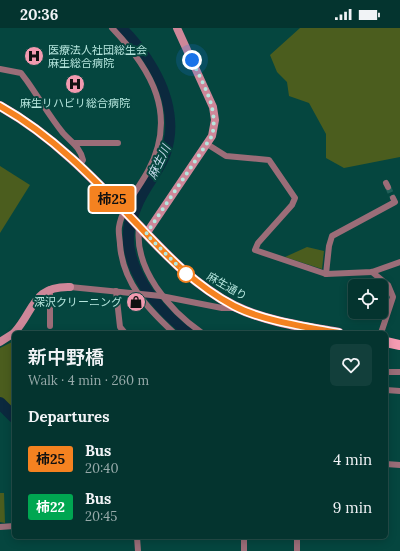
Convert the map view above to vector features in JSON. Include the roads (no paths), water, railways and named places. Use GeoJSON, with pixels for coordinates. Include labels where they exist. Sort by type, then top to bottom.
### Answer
{"type":"FeatureCollection","features":[{"type":"Feature","properties":{"kind":"main road","name":"麻生通り"},"geometry":{"type":"LineString","coordinates":[[0,106],[38,129],[79,166],[183,272],[237,308],[287,323],[329,331]]}},
{"type":"Feature","properties":{"kind":"main road"},"geometry":{"type":"LineString","coordinates":[[388,342],[400,344]]}},
{"type":"Feature","properties":{"kind":"street"},"geometry":{"type":"LineString","coordinates":[[112,28],[135,53],[154,86],[162,118],[162,129],[156,154],[124,212],[119,227],[121,252],[128,277],[139,293],[172,331]]}},
{"type":"Feature","properties":{"kind":"street"},"geometry":{"type":"LineString","coordinates":[[177,28],[213,107],[214,127],[212,136],[138,238],[141,258],[148,274],[162,296],[193,327],[199,331]]}},
{"type":"Feature","properties":{"kind":"street"},"geometry":{"type":"LineString","coordinates":[[0,69],[21,73],[64,134],[74,143],[81,154],[83,160],[79,166]]}},
{"type":"Feature","properties":{"kind":"street"},"geometry":{"type":"LineString","coordinates":[[74,143],[118,144]]}},
{"type":"Feature","properties":{"kind":"street"},"geometry":{"type":"LineString","coordinates":[[206,144],[226,156],[269,160],[295,198],[292,205],[258,244],[255,250],[326,274],[372,272],[400,262]]}},
{"type":"Feature","properties":{"kind":"street"},"geometry":{"type":"LineString","coordinates":[[326,274],[328,246],[332,236],[395,202],[394,198]]}},
{"type":"Feature","properties":{"kind":"street"},"geometry":{"type":"LineString","coordinates":[[372,272],[388,285],[393,297],[382,331]]}},
{"type":"Feature","properties":{"kind":"street"},"geometry":{"type":"LineString","coordinates":[[15,331],[36,300],[50,289],[70,287],[139,293],[222,308],[237,308]]}},
{"type":"Feature","properties":{"kind":"street"},"geometry":{"type":"LineString","coordinates":[[50,289],[50,326]]}},
{"type":"Feature","properties":{"kind":"street"},"geometry":{"type":"LineString","coordinates":[[116,291],[120,328],[123,331]]}},
{"type":"Feature","properties":{"kind":"street"},"geometry":{"type":"LineString","coordinates":[[0,342],[12,334]]}},
{"type":"Feature","properties":{"kind":"street"},"geometry":{"type":"LineString","coordinates":[[388,372],[400,372]]}},
{"type":"Feature","properties":{"kind":"street"},"geometry":{"type":"LineString","coordinates":[[388,390],[400,391]]}},
{"type":"Feature","properties":{"kind":"street"},"geometry":{"type":"LineString","coordinates":[[388,464],[400,465]]}},
{"type":"Feature","properties":{"kind":"street"},"geometry":{"type":"LineString","coordinates":[[0,527],[12,526]]}},
{"type":"Feature","properties":{"kind":"street"},"geometry":{"type":"LineString","coordinates":[[137,539],[138,551]]}},
{"type":"Feature","properties":{"kind":"street"},"geometry":{"type":"LineString","coordinates":[[244,539],[244,551]]}},
{"type":"Feature","properties":{"kind":"street"},"geometry":{"type":"LineString","coordinates":[[297,539],[297,551]]}},
{"type":"Feature","properties":{"kind":"water","name":"麻生川"},"geometry":{"type":"Polygon","coordinates":[[[115,28],[129,28],[141,41],[161,71],[173,104],[175,122],[174,139],[170,157],[144,203],[136,224],[134,234],[135,249],[143,273],[150,285],[167,307],[194,331],[179,331],[155,309],[134,279],[127,262],[123,245],[123,228],[128,210],[156,161],[163,143],[165,127],[164,111],[154,80],[146,65],[126,39],[115,28]]]}},
{"type":"Feature","properties":{"kind":"waterway"},"geometry":{"type":"LineString","coordinates":[[0,403],[12,415]]}},
{"type":"Feature","properties":{"kind":"tunnel"},"geometry":{"type":"LineString","coordinates":[[388,187],[393,198]]}},
{"type":"Feature","properties":{"kind":"place","name":"医療法人社団総生会 麻生総合病院"},"geometry":{"type":"Point","coordinates":[34,56]}},
{"type":"Feature","properties":{"kind":"place","name":"麻生リハビリ総合病院"},"geometry":{"type":"Point","coordinates":[75,84]}},
{"type":"Feature","properties":{"kind":"place","name":"深沢クリーニング"},"geometry":{"type":"Point","coordinates":[136,302]}}]}
